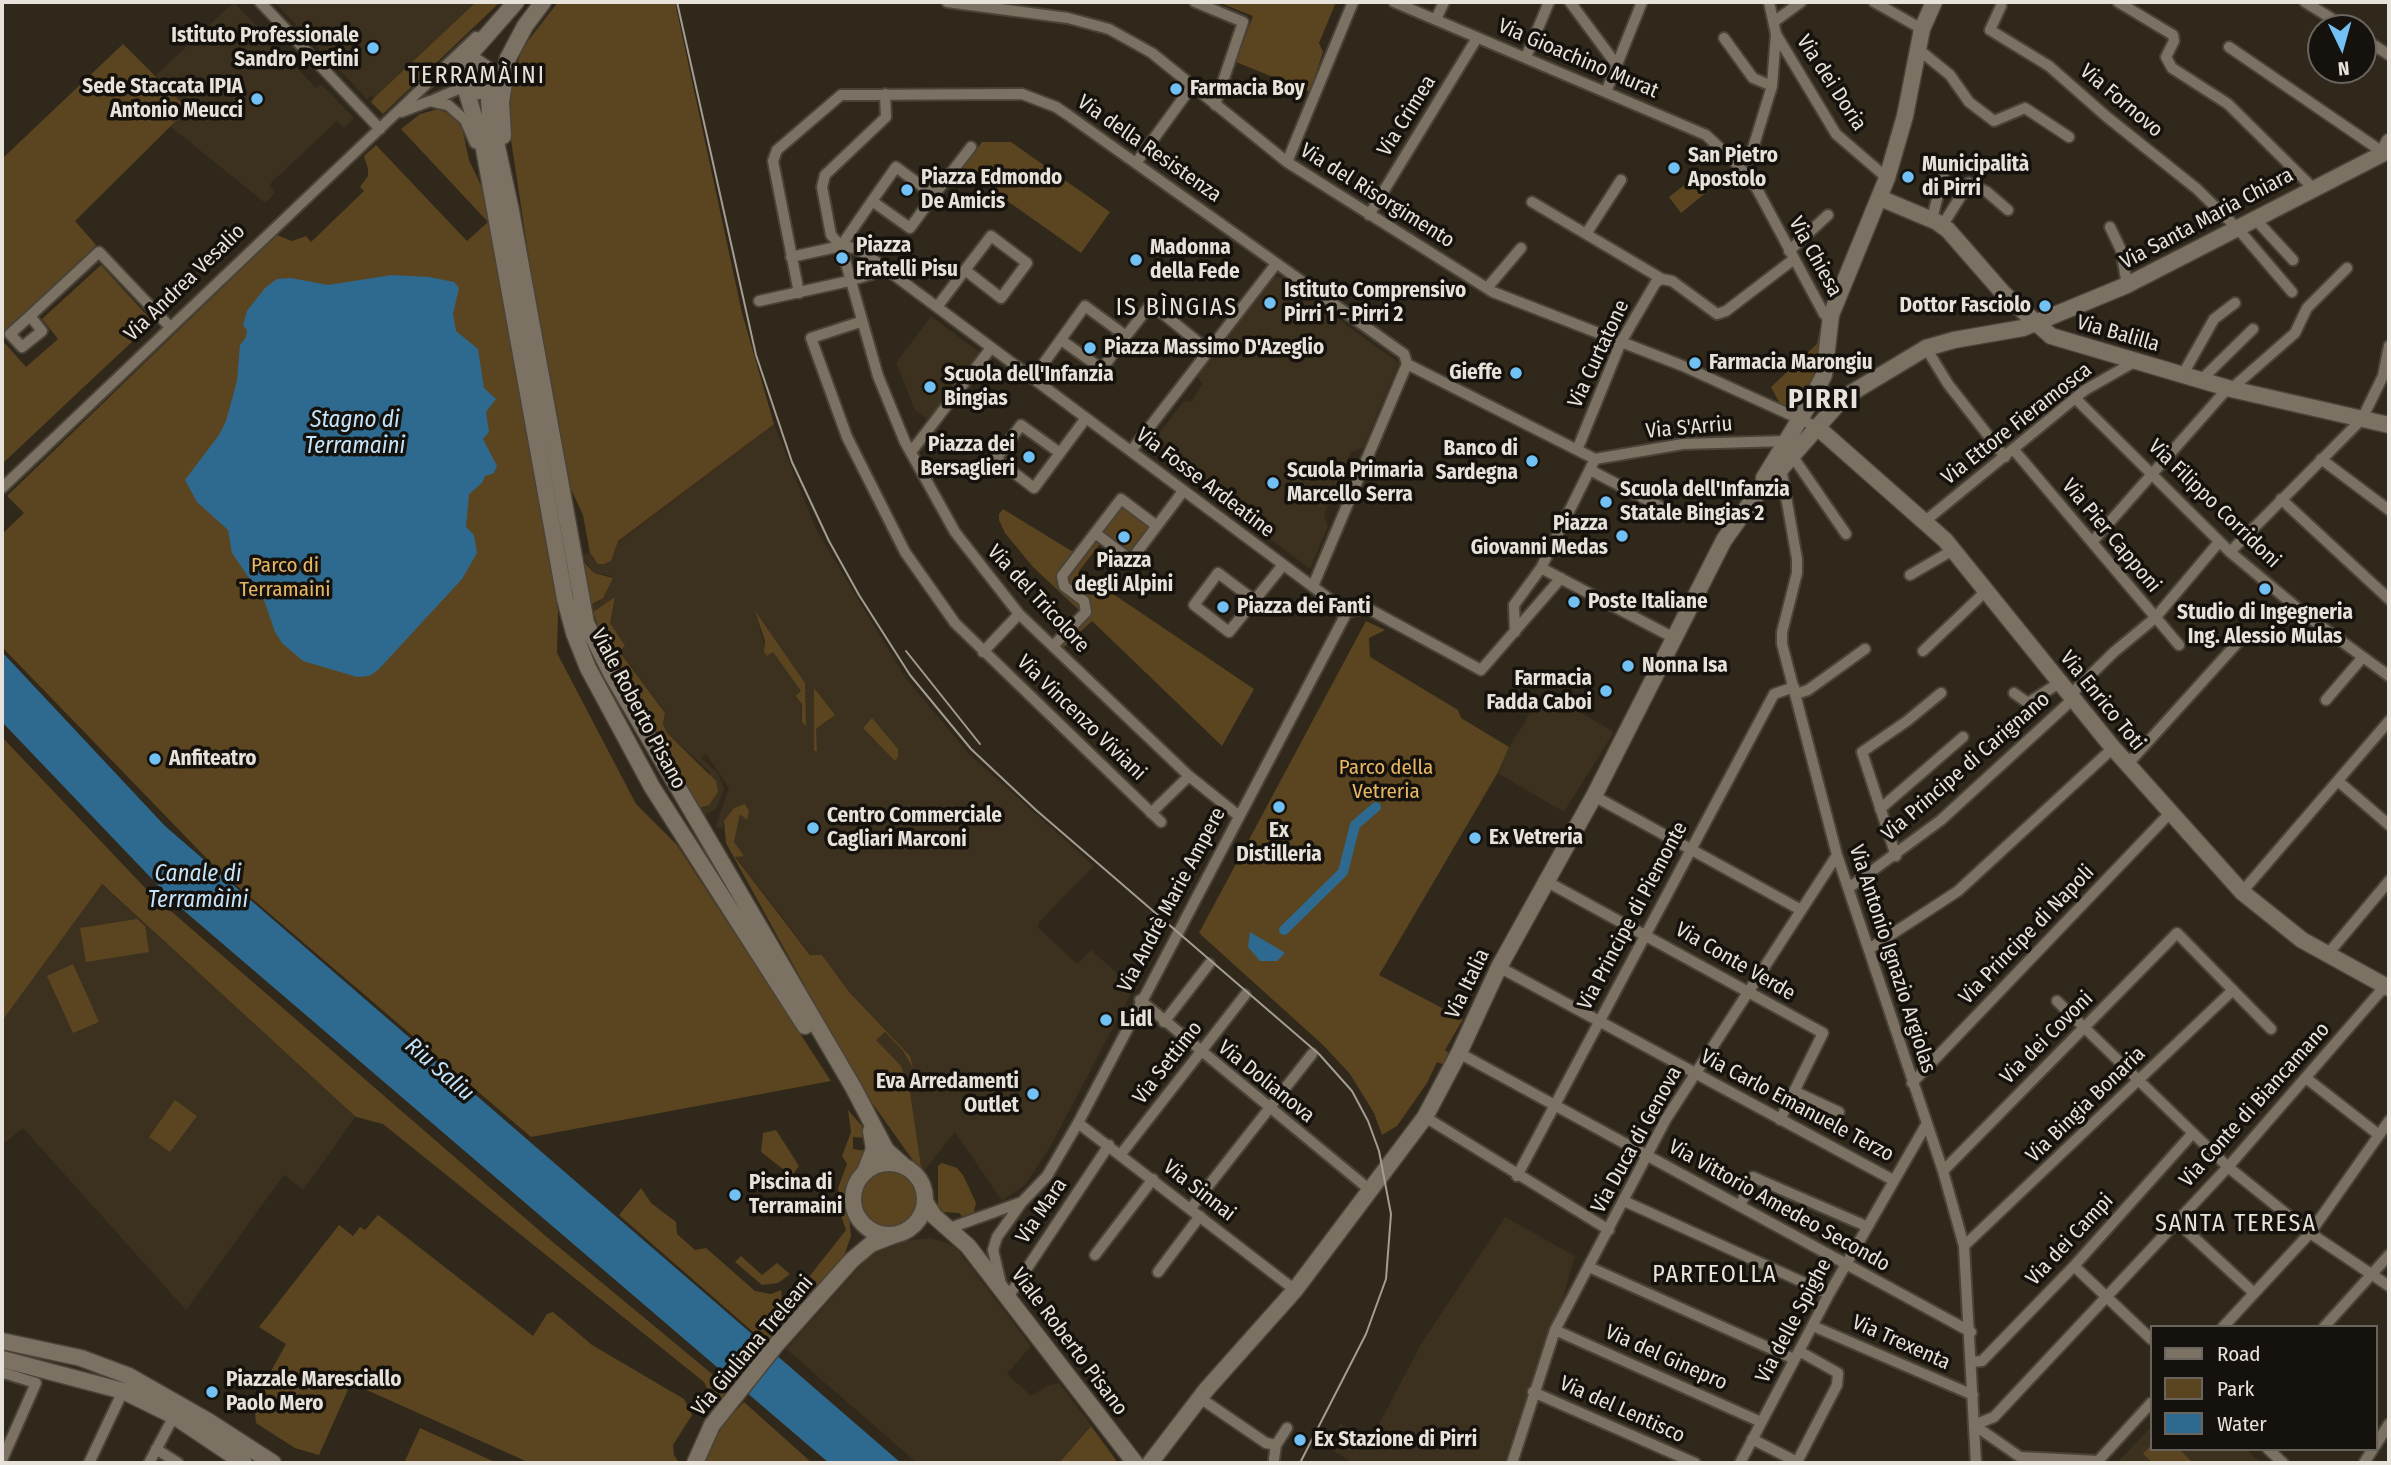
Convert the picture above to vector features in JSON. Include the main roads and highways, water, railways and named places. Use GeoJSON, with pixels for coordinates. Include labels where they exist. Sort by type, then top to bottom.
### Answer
{"type":"FeatureCollection","features":[{"type":"Feature","properties":{"kind":"water","name":"Stagno di Terramaini"},"geometry":{"type":"Polygon","coordinates":[[[392,275],[429,277],[454,282],[459,288],[453,314],[456,331],[478,349],[484,388],[496,399],[486,412],[489,432],[483,439],[497,466],[494,473],[485,476],[482,483],[469,494],[466,527],[474,535],[477,553],[462,579],[378,670],[369,676],[357,677],[303,661],[282,643],[275,632],[264,600],[232,553],[228,530],[197,502],[185,480],[219,435],[226,421],[237,381],[240,345],[246,337],[247,330],[243,325],[247,311],[265,288],[277,279],[291,278],[328,285],[392,275]]]}},
{"type":"Feature","properties":{"kind":"water","name":"Canale di Terramàini"},"geometry":{"type":"Polygon","coordinates":[[[2,652],[165,826],[901,1463],[829,1463],[175,903],[2,722],[2,652]]]}},
{"type":"Feature","properties":{"kind":"water"},"geometry":{"type":"Polygon","coordinates":[[[1250,932],[1285,953],[1277,961],[1260,961],[1248,947],[1250,932]]]}},
{"type":"Feature","properties":{"kind":"waterway"},"geometry":{"type":"LineString","coordinates":[[1284,930],[1343,872],[1355,825],[1376,807]]}},
{"type":"Feature","properties":{"kind":"tram line"},"geometry":{"type":"LineString","coordinates":[[677,2],[756,355],[792,462],[829,541],[859,595],[910,675],[971,749],[1036,810],[1319,1054],[1352,1091],[1368,1121],[1379,1151],[1391,1214],[1386,1279],[1366,1334],[1300,1463]]}},
{"type":"Feature","properties":{"kind":"tram line"},"geometry":{"type":"LineString","coordinates":[[906,651],[980,744]]}},
{"type":"Feature","properties":{"kind":"place","name":"Istituto Professionale Sandro Pertini"},"geometry":{"type":"Point","coordinates":[373,48]}},
{"type":"Feature","properties":{"kind":"place","name":"Farmacia Boy"},"geometry":{"type":"Point","coordinates":[1176,89]}},
{"type":"Feature","properties":{"kind":"place","name":"Sede Staccata IPIA Antonio Meucci"},"geometry":{"type":"Point","coordinates":[257,99]}},
{"type":"Feature","properties":{"kind":"place","name":"San Pietro Apostolo"},"geometry":{"type":"Point","coordinates":[1674,168]}},
{"type":"Feature","properties":{"kind":"place","name":"Municipalità di Pirri"},"geometry":{"type":"Point","coordinates":[1908,177]}},
{"type":"Feature","properties":{"kind":"place","name":"Piazza Edmondo De Amicis"},"geometry":{"type":"Point","coordinates":[907,190]}},
{"type":"Feature","properties":{"kind":"place","name":"Piazza Fratelli Pisu"},"geometry":{"type":"Point","coordinates":[842,258]}},
{"type":"Feature","properties":{"kind":"place","name":"Madonna della Fede"},"geometry":{"type":"Point","coordinates":[1136,260]}},
{"type":"Feature","properties":{"kind":"place","name":"Istituto Comprensivo Pirri 1 - Pirri 2"},"geometry":{"type":"Point","coordinates":[1270,303]}},
{"type":"Feature","properties":{"kind":"place","name":"Dottor Fasciolo"},"geometry":{"type":"Point","coordinates":[2045,306]}},
{"type":"Feature","properties":{"kind":"place","name":"Piazza Massimo D'Azeglio"},"geometry":{"type":"Point","coordinates":[1090,348]}},
{"type":"Feature","properties":{"kind":"place","name":"Farmacia Marongiu"},"geometry":{"type":"Point","coordinates":[1695,363]}},
{"type":"Feature","properties":{"kind":"place","name":"Gieffe"},"geometry":{"type":"Point","coordinates":[1516,373]}},
{"type":"Feature","properties":{"kind":"place","name":"Scuola dell'Infanzia Bingias"},"geometry":{"type":"Point","coordinates":[930,387]}},
{"type":"Feature","properties":{"kind":"place","name":"Piazza dei Bersaglieri"},"geometry":{"type":"Point","coordinates":[1029,457]}},
{"type":"Feature","properties":{"kind":"place","name":"Banco di Sardegna"},"geometry":{"type":"Point","coordinates":[1532,461]}},
{"type":"Feature","properties":{"kind":"place","name":"Scuola Primaria Marcello Serra"},"geometry":{"type":"Point","coordinates":[1273,483]}},
{"type":"Feature","properties":{"kind":"place","name":"Scuola dell'Infanzia Statale Bingias 2"},"geometry":{"type":"Point","coordinates":[1606,502]}},
{"type":"Feature","properties":{"kind":"place","name":"Piazza Giovanni Medas"},"geometry":{"type":"Point","coordinates":[1622,536]}},
{"type":"Feature","properties":{"kind":"place","name":"Piazza degli Alpini"},"geometry":{"type":"Point","coordinates":[1124,537]}},
{"type":"Feature","properties":{"kind":"place","name":"Studio di Ingegneria Ing. Alessio Mulas"},"geometry":{"type":"Point","coordinates":[2265,589]}},
{"type":"Feature","properties":{"kind":"place","name":"Poste Italiane"},"geometry":{"type":"Point","coordinates":[1574,602]}},
{"type":"Feature","properties":{"kind":"place","name":"Piazza dei Fanti"},"geometry":{"type":"Point","coordinates":[1223,607]}},
{"type":"Feature","properties":{"kind":"place","name":"Nonna Isa"},"geometry":{"type":"Point","coordinates":[1628,666]}},
{"type":"Feature","properties":{"kind":"place","name":"Farmacia Fadda Caboi"},"geometry":{"type":"Point","coordinates":[1606,691]}},
{"type":"Feature","properties":{"kind":"place","name":"Anfiteatro"},"geometry":{"type":"Point","coordinates":[155,759]}},
{"type":"Feature","properties":{"kind":"place","name":"Ex Distilleria"},"geometry":{"type":"Point","coordinates":[1279,807]}},
{"type":"Feature","properties":{"kind":"place","name":"Centro Commerciale Cagliari Marconi"},"geometry":{"type":"Point","coordinates":[813,828]}},
{"type":"Feature","properties":{"kind":"place","name":"Ex Vetreria"},"geometry":{"type":"Point","coordinates":[1475,838]}},
{"type":"Feature","properties":{"kind":"place","name":"Lidl"},"geometry":{"type":"Point","coordinates":[1106,1020]}},
{"type":"Feature","properties":{"kind":"place","name":"Eva Arredamenti Outlet"},"geometry":{"type":"Point","coordinates":[1033,1094]}},
{"type":"Feature","properties":{"kind":"place","name":"Piscina di Terramaini"},"geometry":{"type":"Point","coordinates":[735,1195]}},
{"type":"Feature","properties":{"kind":"place","name":"Piazzale Maresciallo Paolo Mero"},"geometry":{"type":"Point","coordinates":[212,1392]}},
{"type":"Feature","properties":{"kind":"place","name":"Ex Stazione di Pirri"},"geometry":{"type":"Point","coordinates":[1300,1440]}},
{"type":"Feature","properties":{"kind":"district","name":"TERRAMÀINI"},"geometry":{"type":"Point","coordinates":[477,76]}},
{"type":"Feature","properties":{"kind":"district","name":"IS BÌNGIAS"},"geometry":{"type":"Point","coordinates":[1177,308]}},
{"type":"Feature","properties":{"kind":"district","name":"PIRRI"},"geometry":{"type":"Point","coordinates":[1824,400]}},
{"type":"Feature","properties":{"kind":"district","name":"SANTA TERESA"},"geometry":{"type":"Point","coordinates":[2236,1224]}},
{"type":"Feature","properties":{"kind":"district","name":"PARTEOLLA"},"geometry":{"type":"Point","coordinates":[1715,1275]}},
{"type":"Feature","properties":{"kind":"park label","name":"Parco di Terramaini"},"geometry":{"type":"Point","coordinates":[285,578]}},
{"type":"Feature","properties":{"kind":"park label","name":"Parco della Vetreria"},"geometry":{"type":"Point","coordinates":[1386,780]}},
{"type":"Feature","properties":{"kind":"water label","name":"Riu Saliu"},"geometry":{"type":"Point","coordinates":[439,1070]}}]}
